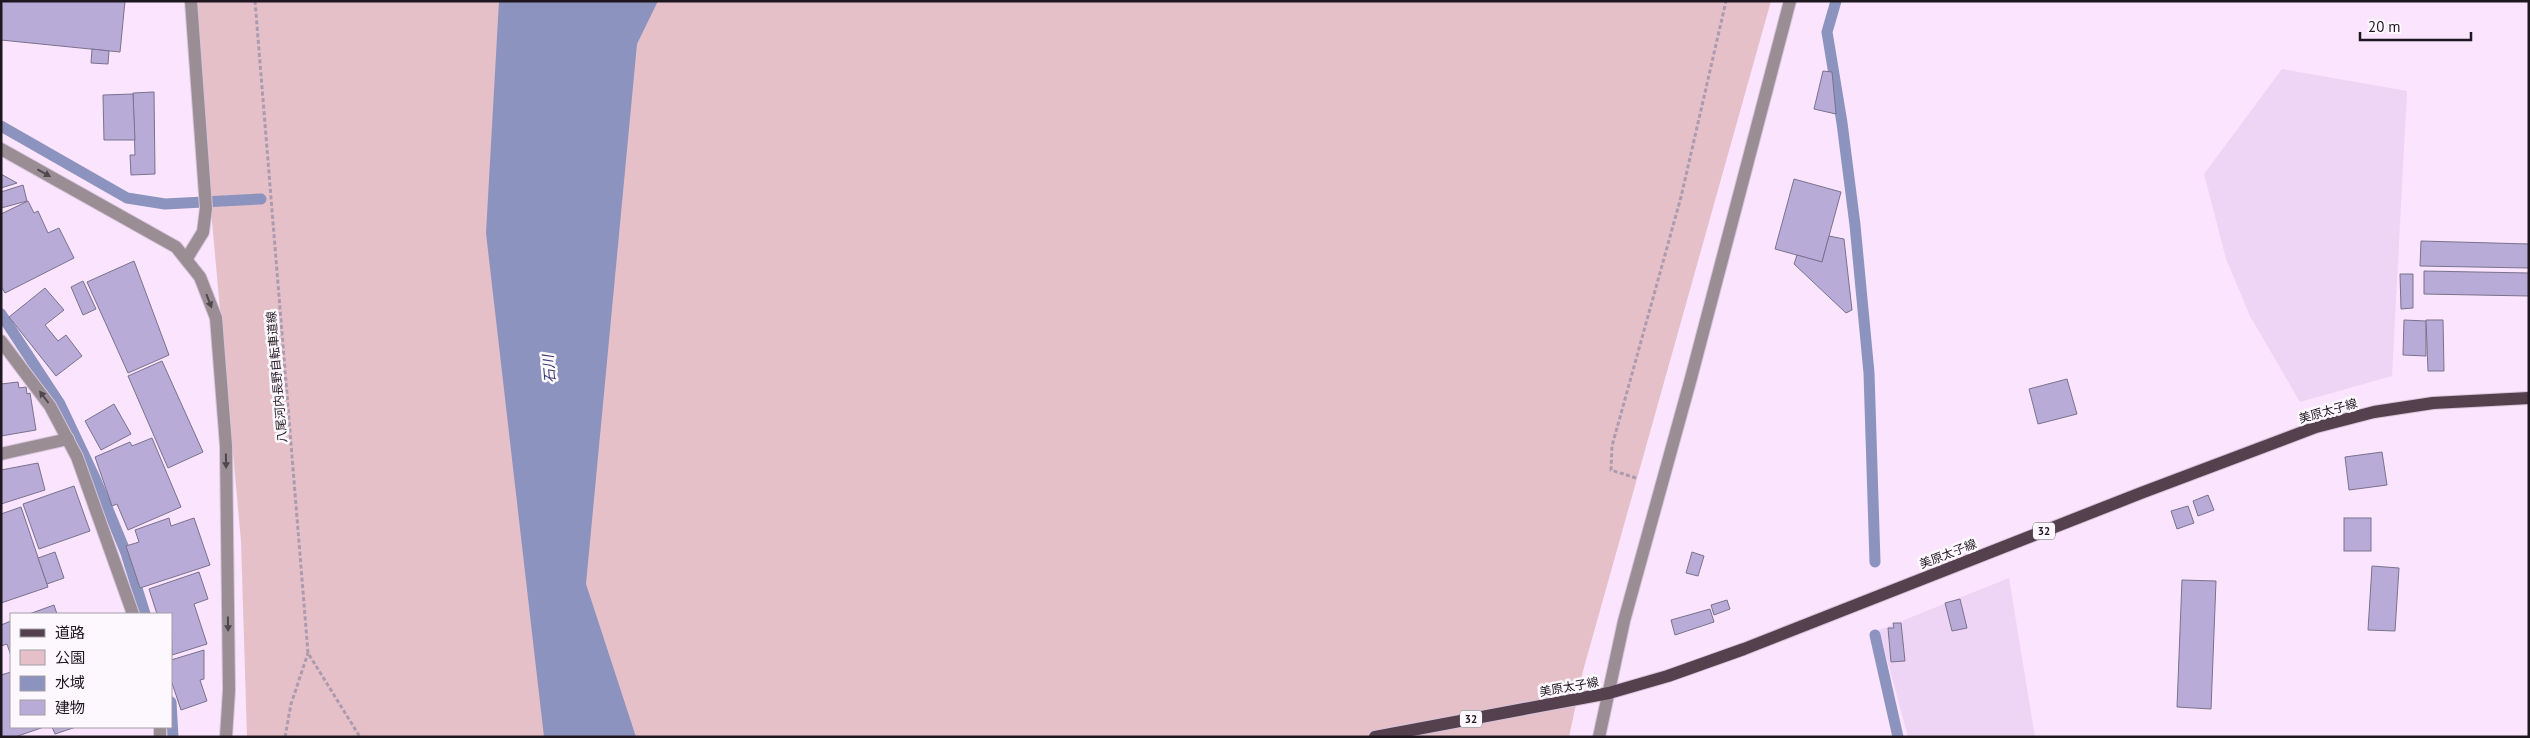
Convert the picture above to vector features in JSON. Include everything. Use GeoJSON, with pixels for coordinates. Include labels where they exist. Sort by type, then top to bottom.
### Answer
{"type":"FeatureCollection","features":[{"type":"Feature","properties":{"kind":"main road","name":"美原太子線"},"geometry":{"type":"LineString","coordinates":[[1375,737],[1609,693],[1668,676],[1744,649],[2141,493],[2316,427],[2374,412],[2433,403],[2529,398]]}},
{"type":"Feature","properties":{"kind":"street"},"geometry":{"type":"LineString","coordinates":[[187,258],[203,232],[206,208],[191,1]]}},
{"type":"Feature","properties":{"kind":"street"},"geometry":{"type":"LineString","coordinates":[[1599,737],[1624,621],[1790,1]]}},
{"type":"Feature","properties":{"kind":"street"},"geometry":{"type":"LineString","coordinates":[[1,149],[176,247],[187,258],[200,277],[216,318],[226,446],[229,690],[226,737]]}},
{"type":"Feature","properties":{"kind":"street"},"geometry":{"type":"LineString","coordinates":[[1,341],[50,406],[77,457],[133,613]]}},
{"type":"Feature","properties":{"kind":"street"},"geometry":{"type":"LineString","coordinates":[[1,454],[68,439]]}},
{"type":"Feature","properties":{"kind":"path","name":"八尾河内長野自転車道線"},"geometry":{"type":"LineString","coordinates":[[255,1],[308,653],[360,737]]}},
{"type":"Feature","properties":{"kind":"path"},"geometry":{"type":"LineString","coordinates":[[1661,487],[1611,470],[1612,446],[1681,197],[1726,1]]}},
{"type":"Feature","properties":{"kind":"path"},"geometry":{"type":"LineString","coordinates":[[285,737],[291,704],[308,653]]}},
{"type":"Feature","properties":{"kind":"shaded area"},"geometry":{"type":"Polygon","coordinates":[[[2282,69],[2407,91],[2392,376],[2300,402],[2250,316],[2226,259],[2204,174],[2282,69]]]}},
{"type":"Feature","properties":{"kind":"shaded area"},"geometry":{"type":"Polygon","coordinates":[[[2009,578],[2035,737],[1908,737],[1879,630],[2009,578]]]}},
{"type":"Feature","properties":{"kind":"green space"},"geometry":{"type":"Polygon","coordinates":[[[192,1],[1771,1],[1583,671],[1569,737],[247,737],[241,541],[192,1]]]}},
{"type":"Feature","properties":{"kind":"water","name":"石川"},"geometry":{"type":"Polygon","coordinates":[[[499,1],[658,1],[637,44],[586,584],[636,737],[544,737],[486,233],[499,1]]]}},
{"type":"Feature","properties":{"kind":"building"},"geometry":{"type":"Polygon","coordinates":[[[1,1],[125,1],[120,52],[1,40],[1,1]]]}},
{"type":"Feature","properties":{"kind":"building"},"geometry":{"type":"Polygon","coordinates":[[[92,49],[109,51],[108,64],[91,63],[92,49]]]}},
{"type":"Feature","properties":{"kind":"building"},"geometry":{"type":"Polygon","coordinates":[[[1823,71],[1832,72],[1836,114],[1814,109],[1823,71]]]}},
{"type":"Feature","properties":{"kind":"building"},"geometry":{"type":"Polygon","coordinates":[[[154,92],[155,174],[131,175],[130,155],[135,155],[133,93],[154,92]]]}},
{"type":"Feature","properties":{"kind":"building"},"geometry":{"type":"Polygon","coordinates":[[[133,94],[135,140],[104,140],[103,95],[133,94]]]}},
{"type":"Feature","properties":{"kind":"building"},"geometry":{"type":"Polygon","coordinates":[[[1,174],[17,183],[1,188],[1,174]]]}},
{"type":"Feature","properties":{"kind":"building"},"geometry":{"type":"Polygon","coordinates":[[[1794,179],[1841,192],[1822,262],[1775,249],[1794,179]]]}},
{"type":"Feature","properties":{"kind":"building"},"geometry":{"type":"Polygon","coordinates":[[[23,185],[27,201],[1,208],[1,192],[23,185]]]}},
{"type":"Feature","properties":{"kind":"building"},"geometry":{"type":"Polygon","coordinates":[[[28,201],[34,213],[38,211],[48,233],[59,228],[74,258],[5,293],[1,286],[1,214],[28,201]]]}},
{"type":"Feature","properties":{"kind":"building"},"geometry":{"type":"Polygon","coordinates":[[[1829,236],[1844,239],[1852,310],[1846,313],[1794,264],[1797,255],[1822,262],[1829,236]]]}},
{"type":"Feature","properties":{"kind":"building"},"geometry":{"type":"Polygon","coordinates":[[[2421,241],[2529,244],[2529,268],[2420,266],[2421,241]]]}},
{"type":"Feature","properties":{"kind":"building"},"geometry":{"type":"Polygon","coordinates":[[[134,261],[169,355],[128,373],[87,282],[134,261]]]}},
{"type":"Feature","properties":{"kind":"building"},"geometry":{"type":"Polygon","coordinates":[[[2424,271],[2529,273],[2529,296],[2424,294],[2424,271]]]}},
{"type":"Feature","properties":{"kind":"building"},"geometry":{"type":"Polygon","coordinates":[[[2400,274],[2413,274],[2413,308],[2401,309],[2400,274]]]}},
{"type":"Feature","properties":{"kind":"building"},"geometry":{"type":"Polygon","coordinates":[[[83,281],[96,309],[83,315],[71,287],[83,281]]]}},
{"type":"Feature","properties":{"kind":"building"},"geometry":{"type":"Polygon","coordinates":[[[45,288],[64,310],[45,325],[58,341],[66,335],[82,356],[56,376],[9,317],[45,288]]]}},
{"type":"Feature","properties":{"kind":"building"},"geometry":{"type":"Polygon","coordinates":[[[2404,320],[2426,321],[2426,356],[2403,355],[2404,320]]]}},
{"type":"Feature","properties":{"kind":"building"},"geometry":{"type":"Polygon","coordinates":[[[2426,320],[2443,320],[2444,371],[2428,371],[2426,320]]]}},
{"type":"Feature","properties":{"kind":"building"},"geometry":{"type":"Polygon","coordinates":[[[162,361],[203,452],[168,468],[128,376],[162,361]]]}},
{"type":"Feature","properties":{"kind":"building"},"geometry":{"type":"Polygon","coordinates":[[[2067,379],[2077,414],[2038,424],[2029,389],[2067,379]]]}},
{"type":"Feature","properties":{"kind":"building"},"geometry":{"type":"Polygon","coordinates":[[[18,382],[19,388],[26,387],[27,394],[30,393],[36,430],[1,436],[1,384],[18,382]]]}},
{"type":"Feature","properties":{"kind":"building"},"geometry":{"type":"Polygon","coordinates":[[[114,404],[131,434],[101,450],[85,421],[114,404]]]}},
{"type":"Feature","properties":{"kind":"building"},"geometry":{"type":"Polygon","coordinates":[[[152,438],[181,507],[128,530],[117,504],[112,506],[95,457],[130,442],[132,446],[152,438]]]}},
{"type":"Feature","properties":{"kind":"building"},"geometry":{"type":"Polygon","coordinates":[[[2382,452],[2387,485],[2349,490],[2345,457],[2382,452]]]}},
{"type":"Feature","properties":{"kind":"building"},"geometry":{"type":"Polygon","coordinates":[[[38,463],[45,490],[1,504],[1,470],[38,463]]]}},
{"type":"Feature","properties":{"kind":"building"},"geometry":{"type":"Polygon","coordinates":[[[74,486],[90,531],[39,549],[23,504],[74,486]]]}},
{"type":"Feature","properties":{"kind":"building"},"geometry":{"type":"Polygon","coordinates":[[[2208,495],[2214,510],[2198,516],[2193,501],[2208,495]]]}},
{"type":"Feature","properties":{"kind":"building"},"geometry":{"type":"Polygon","coordinates":[[[2188,506],[2194,523],[2177,529],[2171,511],[2188,506]]]}},
{"type":"Feature","properties":{"kind":"building"},"geometry":{"type":"Polygon","coordinates":[[[21,507],[48,587],[1,603],[1,514],[21,507]]]}},
{"type":"Feature","properties":{"kind":"building"},"geometry":{"type":"Polygon","coordinates":[[[169,518],[171,526],[194,518],[210,565],[140,588],[126,546],[139,542],[135,530],[169,518]]]}},
{"type":"Feature","properties":{"kind":"building"},"geometry":{"type":"Polygon","coordinates":[[[2344,518],[2371,518],[2371,551],[2344,551],[2344,518]]]}},
{"type":"Feature","properties":{"kind":"building"},"geometry":{"type":"Polygon","coordinates":[[[55,552],[64,578],[47,584],[38,558],[55,552]]]}},
{"type":"Feature","properties":{"kind":"building"},"geometry":{"type":"Polygon","coordinates":[[[1692,552],[1704,556],[1698,576],[1686,573],[1692,552]]]}},
{"type":"Feature","properties":{"kind":"building"},"geometry":{"type":"Polygon","coordinates":[[[2372,566],[2399,568],[2395,631],[2368,630],[2372,566]]]}},
{"type":"Feature","properties":{"kind":"building"},"geometry":{"type":"Polygon","coordinates":[[[199,572],[208,599],[194,604],[207,644],[172,655],[172,613],[157,613],[149,589],[199,572]]]}},
{"type":"Feature","properties":{"kind":"building"},"geometry":{"type":"Polygon","coordinates":[[[2182,580],[2216,581],[2211,709],[2177,707],[2182,580]]]}},
{"type":"Feature","properties":{"kind":"building"},"geometry":{"type":"Polygon","coordinates":[[[1960,599],[1967,628],[1952,631],[1945,603],[1960,599]]]}},
{"type":"Feature","properties":{"kind":"building"},"geometry":{"type":"Polygon","coordinates":[[[1727,600],[1730,609],[1714,615],[1711,605],[1727,600]]]}},
{"type":"Feature","properties":{"kind":"building"},"geometry":{"type":"Polygon","coordinates":[[[54,605],[57,613],[32,613],[54,605]]]}},
{"type":"Feature","properties":{"kind":"building"},"geometry":{"type":"Polygon","coordinates":[[[1710,609],[1714,622],[1675,635],[1671,620],[1710,609]]]}},
{"type":"Feature","properties":{"kind":"building"},"geometry":{"type":"Polygon","coordinates":[[[10,621],[10,653],[7,644],[1,646],[1,625],[10,621]]]}},
{"type":"Feature","properties":{"kind":"building"},"geometry":{"type":"Polygon","coordinates":[[[1893,623],[1901,623],[1905,661],[1891,662],[1888,628],[1894,628],[1893,623]]]}},
{"type":"Feature","properties":{"kind":"building"},"geometry":{"type":"Polygon","coordinates":[[[204,650],[204,679],[200,680],[207,701],[181,710],[172,683],[172,660],[204,650]]]}},
{"type":"Feature","properties":{"kind":"building"},"geometry":{"type":"Polygon","coordinates":[[[10,672],[10,728],[41,728],[15,737],[1,737],[1,675],[10,672]]]}},
{"type":"Feature","properties":{"kind":"building"},"geometry":{"type":"Polygon","coordinates":[[[52,728],[73,728],[55,734],[52,728]]]}},
{"type":"Feature","properties":{"kind":"waterway"},"geometry":{"type":"LineString","coordinates":[[1836,1],[1827,32],[1842,123],[1855,225],[1869,373],[1875,562]]}},
{"type":"Feature","properties":{"kind":"waterway"},"geometry":{"type":"LineString","coordinates":[[1,126],[127,198],[165,204],[261,199]]}},
{"type":"Feature","properties":{"kind":"waterway"},"geometry":{"type":"LineString","coordinates":[[1,314],[60,404],[95,478],[126,553],[145,613]]}},
{"type":"Feature","properties":{"kind":"waterway"},"geometry":{"type":"LineString","coordinates":[[1875,635],[1898,737]]}},
{"type":"Feature","properties":{"kind":"waterway"},"geometry":{"type":"LineString","coordinates":[[172,720],[173,737]]}}]}
